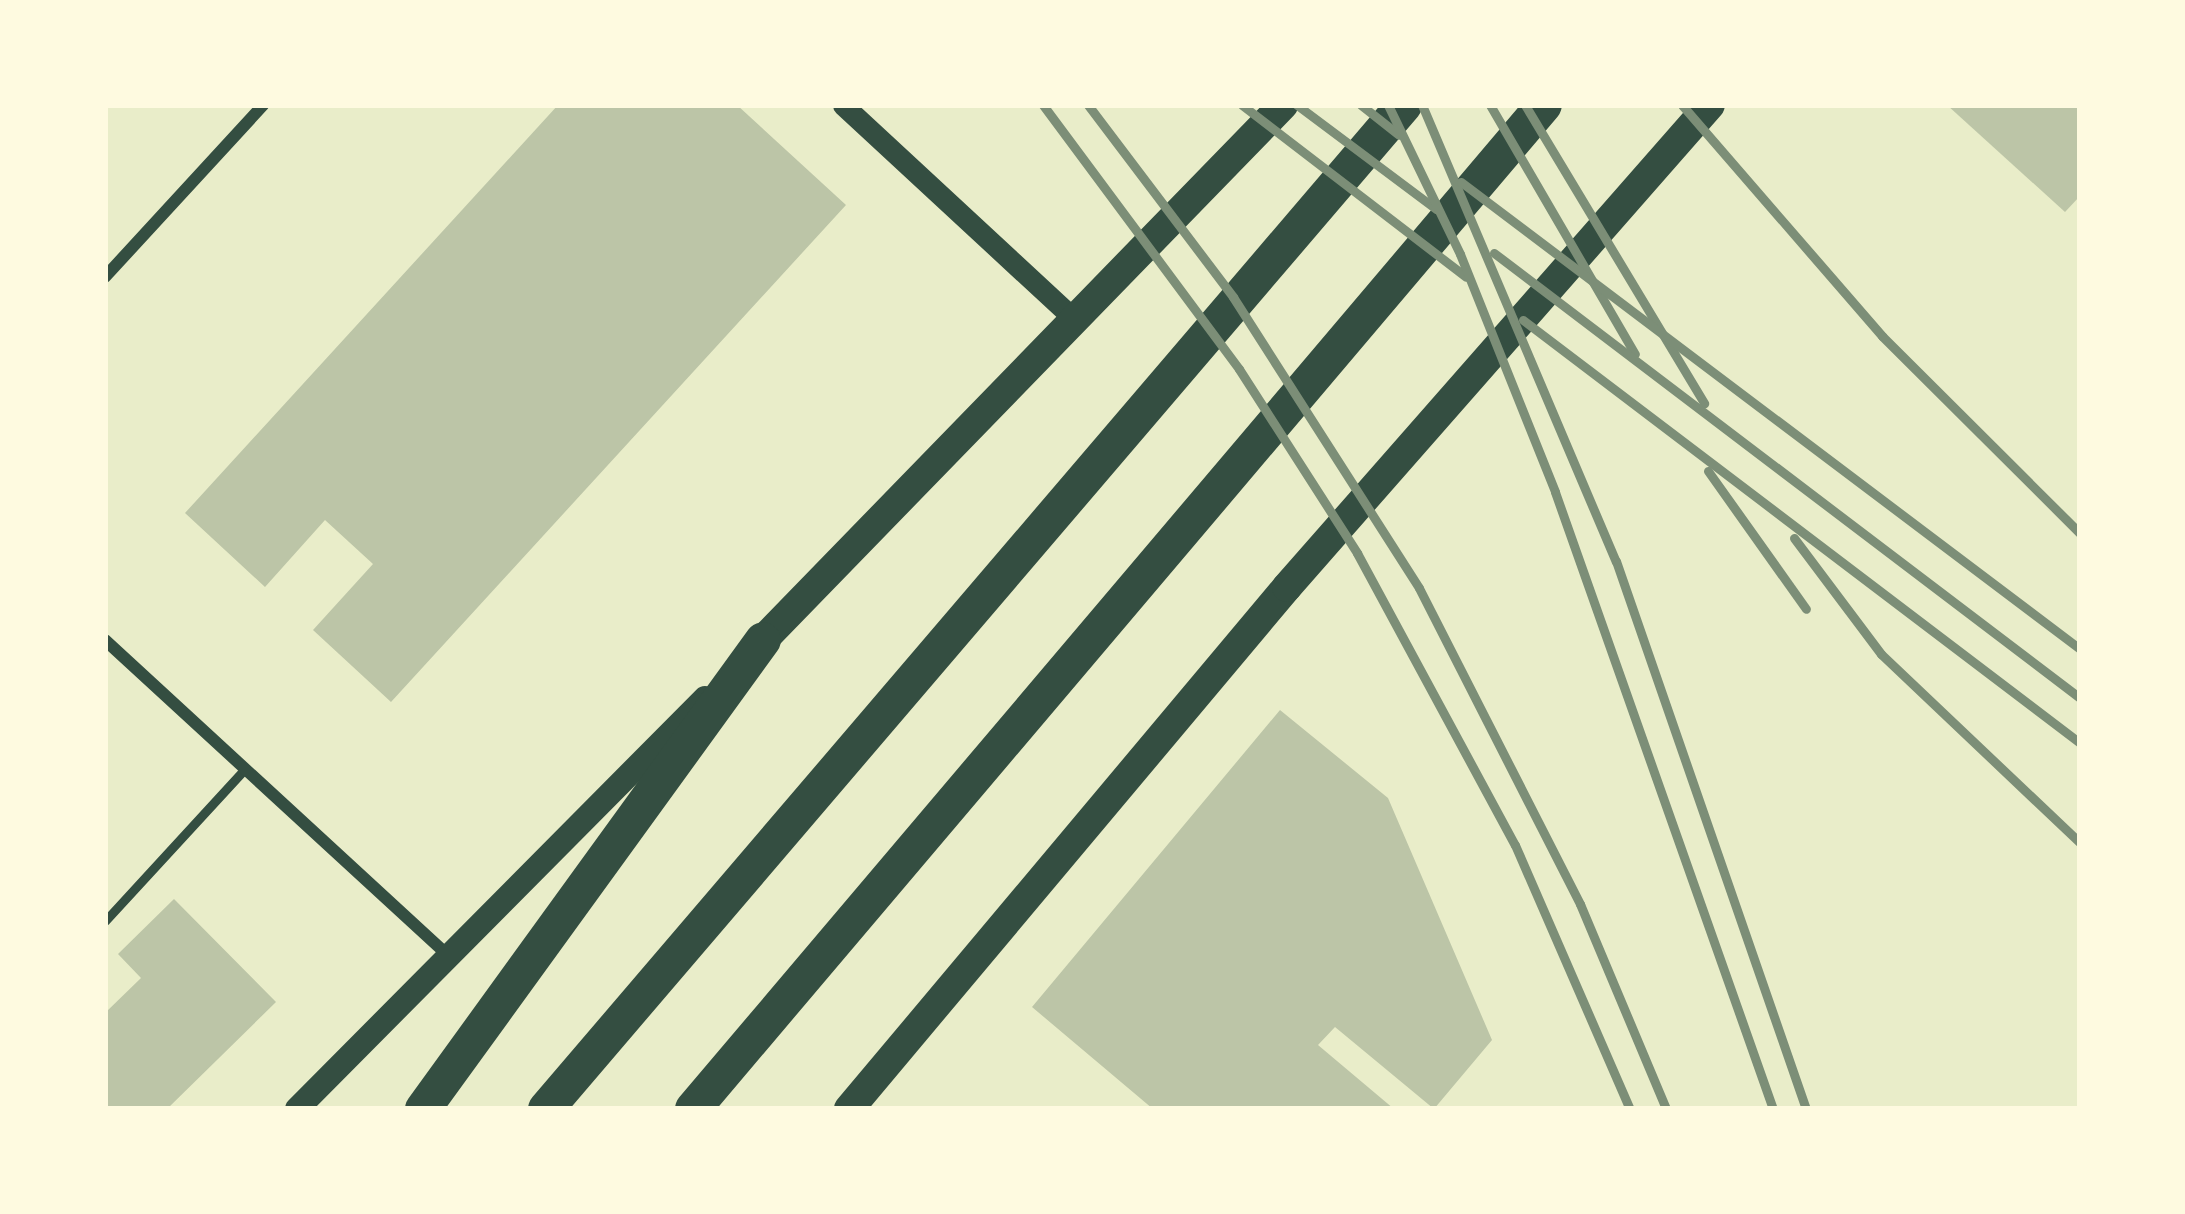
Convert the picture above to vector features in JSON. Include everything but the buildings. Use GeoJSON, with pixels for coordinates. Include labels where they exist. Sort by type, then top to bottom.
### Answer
{"type":"FeatureCollection","features":[{"type":"Feature","properties":{"kind":"highway"},"geometry":{"type":"LineString","coordinates":[[546,1109],[1403,105]]}},
{"type":"Feature","properties":{"kind":"highway"},"geometry":{"type":"LineString","coordinates":[[693,1109],[1544,105]]}},
{"type":"Feature","properties":{"kind":"highway"},"geometry":{"type":"LineString","coordinates":[[423,1109],[763,640]]}},
{"type":"Feature","properties":{"kind":"main road"},"geometry":{"type":"LineString","coordinates":[[297,1109],[763,640],[1282,105]]}},
{"type":"Feature","properties":{"kind":"main road"},"geometry":{"type":"LineString","coordinates":[[849,1109],[1287,587],[1711,105]]}},
{"type":"Feature","properties":{"kind":"street"},"geometry":{"type":"LineString","coordinates":[[105,277],[262,105]]}},
{"type":"Feature","properties":{"kind":"street"},"geometry":{"type":"LineString","coordinates":[[843,105],[1073,317]]}},
{"type":"Feature","properties":{"kind":"street"},"geometry":{"type":"LineString","coordinates":[[105,640],[448,955]]}},
{"type":"Feature","properties":{"kind":"lane"},"geometry":{"type":"LineString","coordinates":[[105,921],[245,769]]}},
{"type":"Feature","properties":{"kind":"railway"},"geometry":{"type":"LineString","coordinates":[[1043,105],[1239,369],[1357,553],[1515,845],[1630,1109]]}},
{"type":"Feature","properties":{"kind":"railway"},"geometry":{"type":"LineString","coordinates":[[1088,105],[1233,297],[1419,588],[1580,904],[1666,1109]]}},
{"type":"Feature","properties":{"kind":"railway"},"geometry":{"type":"LineString","coordinates":[[1242,105],[1466,277]]}},
{"type":"Feature","properties":{"kind":"railway"},"geometry":{"type":"LineString","coordinates":[[1297,105],[1436,209]]}},
{"type":"Feature","properties":{"kind":"railway"},"geometry":{"type":"LineString","coordinates":[[1361,105],[1399,135]]}},
{"type":"Feature","properties":{"kind":"railway"},"geometry":{"type":"LineString","coordinates":[[1388,105],[1460,254],[1555,492],[1773,1109]]}},
{"type":"Feature","properties":{"kind":"railway"},"geometry":{"type":"LineString","coordinates":[[1422,105],[1616,561],[1806,1109]]}},
{"type":"Feature","properties":{"kind":"railway"},"geometry":{"type":"LineString","coordinates":[[1490,105],[1635,354]]}},
{"type":"Feature","properties":{"kind":"railway"},"geometry":{"type":"LineString","coordinates":[[1525,105],[1704,403]]}},
{"type":"Feature","properties":{"kind":"railway"},"geometry":{"type":"LineString","coordinates":[[1682,105],[1882,336],[2080,533]]}},
{"type":"Feature","properties":{"kind":"railway"},"geometry":{"type":"LineString","coordinates":[[1461,182],[2080,649]]}},
{"type":"Feature","properties":{"kind":"railway"},"geometry":{"type":"LineString","coordinates":[[1494,253],[2080,698]]}},
{"type":"Feature","properties":{"kind":"railway"},"geometry":{"type":"LineString","coordinates":[[1523,320],[2080,743]]}},
{"type":"Feature","properties":{"kind":"railway"},"geometry":{"type":"LineString","coordinates":[[1708,471],[1806,609]]}},
{"type":"Feature","properties":{"kind":"railway"},"geometry":{"type":"LineString","coordinates":[[1794,538],[1881,654],[2080,843]]}}]}
